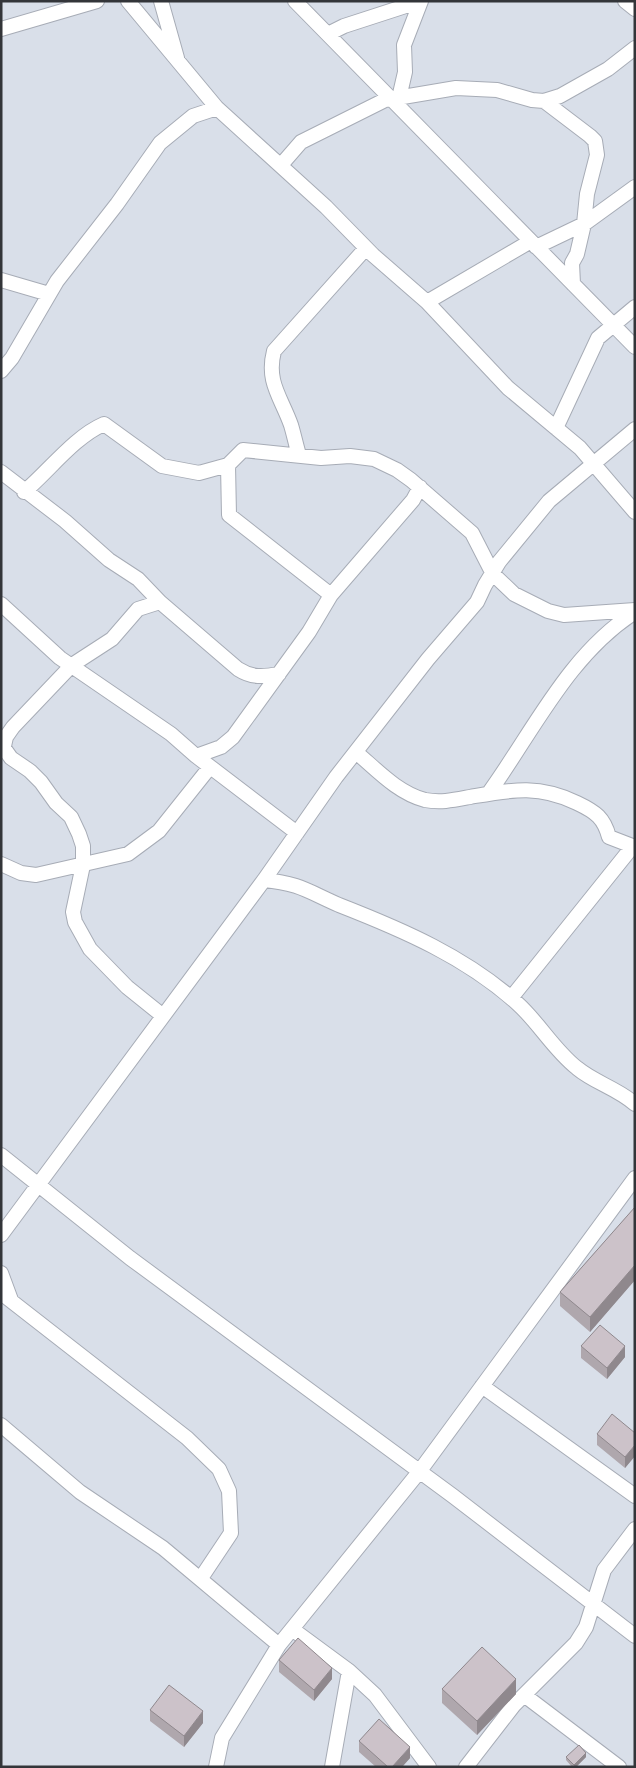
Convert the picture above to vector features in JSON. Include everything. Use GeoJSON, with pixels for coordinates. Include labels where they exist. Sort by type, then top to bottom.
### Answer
{"type":"FeatureCollection","features":[{"type":"Feature","properties":{"kind":"street"},"geometry":{"type":"LineString","coordinates":[[1,29],[96,1]]}},
{"type":"Feature","properties":{"kind":"street"},"geometry":{"type":"LineString","coordinates":[[128,1],[217,108],[281,165],[366,248],[427,302],[508,388],[556,428],[593,463],[635,512]]}},
{"type":"Feature","properties":{"kind":"street"},"geometry":{"type":"LineString","coordinates":[[161,1],[178,61]]}},
{"type":"Feature","properties":{"kind":"street"},"geometry":{"type":"LineString","coordinates":[[295,1],[395,99],[533,244],[635,347]]}},
{"type":"Feature","properties":{"kind":"street"},"geometry":{"type":"LineString","coordinates":[[328,34],[344,26],[421,1]]}},
{"type":"Feature","properties":{"kind":"street"},"geometry":{"type":"LineString","coordinates":[[395,99],[405,72],[404,45],[421,1]]}},
{"type":"Feature","properties":{"kind":"street"},"geometry":{"type":"LineString","coordinates":[[625,1],[635,9]]}},
{"type":"Feature","properties":{"kind":"street"},"geometry":{"type":"LineString","coordinates":[[544,102],[560,96],[608,69],[635,48]]}},
{"type":"Feature","properties":{"kind":"street"},"geometry":{"type":"LineString","coordinates":[[281,165],[301,142],[395,99],[456,88],[497,90],[544,102],[595,141],[597,155],[587,194],[584,224],[577,254],[572,263],[573,284]]}},
{"type":"Feature","properties":{"kind":"street"},"geometry":{"type":"LineString","coordinates":[[1,371],[12,358],[49,294],[160,143],[193,116],[217,108]]}},
{"type":"Feature","properties":{"kind":"street"},"geometry":{"type":"LineString","coordinates":[[427,302],[533,244],[584,224],[635,187]]}},
{"type":"Feature","properties":{"kind":"street"},"geometry":{"type":"LineString","coordinates":[[299,455],[290,424],[273,381],[270,365],[274,350],[366,248]]}},
{"type":"Feature","properties":{"kind":"street"},"geometry":{"type":"LineString","coordinates":[[1,280],[49,294]]}},
{"type":"Feature","properties":{"kind":"street"},"geometry":{"type":"LineString","coordinates":[[556,428],[598,338],[612,324],[635,307]]}},
{"type":"Feature","properties":{"kind":"street"},"geometry":{"type":"LineString","coordinates":[[24,492],[44,475],[89,430],[104,424],[162,466],[199,473],[228,465],[243,450],[321,458],[350,456],[374,459],[396,470],[420,487],[472,533],[493,574],[514,594],[548,611],[564,615],[635,611]]}},
{"type":"Feature","properties":{"kind":"street"},"geometry":{"type":"LineString","coordinates":[[1,1235],[40,1185],[264,880],[336,777],[357,753],[428,659],[477,602],[499,562],[549,501],[635,429]]}},
{"type":"Feature","properties":{"kind":"street"},"geometry":{"type":"LineString","coordinates":[[228,465],[229,516],[330,595]]}},
{"type":"Feature","properties":{"kind":"street"},"geometry":{"type":"LineString","coordinates":[[1,472],[24,492],[65,521],[110,560],[138,579],[160,602],[247,675],[261,677],[279,674]]}},
{"type":"Feature","properties":{"kind":"street"},"geometry":{"type":"LineString","coordinates":[[196,756],[221,747],[233,738],[319,618],[330,595],[414,500],[420,487]]}},
{"type":"Feature","properties":{"kind":"street"},"geometry":{"type":"LineString","coordinates":[[160,602],[138,608],[112,639],[72,665],[13,727],[2,745],[11,758],[30,771],[41,782],[56,803],[71,817],[82,846],[83,865],[73,912],[75,922],[90,949],[127,986],[163,1016]]}},
{"type":"Feature","properties":{"kind":"street"},"geometry":{"type":"LineString","coordinates":[[1,604],[60,658],[171,734],[210,767],[297,833]]}},
{"type":"Feature","properties":{"kind":"street"},"geometry":{"type":"LineString","coordinates":[[488,794],[563,682],[603,638],[635,611]]}},
{"type":"Feature","properties":{"kind":"street"},"geometry":{"type":"LineString","coordinates":[[357,753],[408,794],[445,802],[511,790],[546,791],[564,797],[586,808],[604,821],[609,837],[634,846],[511,998]]}},
{"type":"Feature","properties":{"kind":"street"},"geometry":{"type":"LineString","coordinates":[[1,864],[21,873],[36,875],[128,854],[159,831],[210,767]]}},
{"type":"Feature","properties":{"kind":"street"},"geometry":{"type":"LineString","coordinates":[[264,880],[299,886],[329,901],[409,933],[482,974],[538,1023],[576,1067],[594,1080],[623,1093],[635,1104]]}},
{"type":"Feature","properties":{"kind":"street"},"geometry":{"type":"LineString","coordinates":[[1,1155],[138,1264],[419,1472],[635,1636]]}},
{"type":"Feature","properties":{"kind":"street"},"geometry":{"type":"LineString","coordinates":[[216,1767],[222,1738],[279,1645],[419,1472],[635,1178]]}},
{"type":"Feature","properties":{"kind":"street"},"geometry":{"type":"LineString","coordinates":[[1,1273],[6,1296],[187,1438],[219,1469],[229,1491],[231,1533],[201,1578]]}},
{"type":"Feature","properties":{"kind":"street"},"geometry":{"type":"LineString","coordinates":[[482,1386],[635,1496]]}},
{"type":"Feature","properties":{"kind":"street"},"geometry":{"type":"LineString","coordinates":[[1,1426],[80,1492],[124,1520],[201,1578],[279,1645]]}},
{"type":"Feature","properties":{"kind":"street"},"geometry":{"type":"LineString","coordinates":[[466,1767],[524,1695],[576,1643],[586,1627],[604,1570],[635,1529]]}},
{"type":"Feature","properties":{"kind":"street"},"geometry":{"type":"LineString","coordinates":[[292,1629],[349,1671],[375,1696],[429,1767]]}},
{"type":"Feature","properties":{"kind":"street"},"geometry":{"type":"LineString","coordinates":[[332,1767],[349,1671]]}},
{"type":"Feature","properties":{"kind":"street"},"geometry":{"type":"LineString","coordinates":[[524,1695],[619,1767]]}},
{"type":"Feature","properties":{"kind":"street"},"geometry":{"type":"LineString","coordinates":[[206,1767],[219,1750]]}},
{"type":"Feature","properties":{"kind":"building"},"geometry":{"type":"Polygon","coordinates":[[[635,1207],[635,1265],[590,1317],[560,1292],[635,1207]]]}},
{"type":"Feature","properties":{"kind":"building"},"geometry":{"type":"Polygon","coordinates":[[[600,1325],[625,1346],[607,1368],[581,1346],[600,1325]]]}},
{"type":"Feature","properties":{"kind":"building"},"geometry":{"type":"Polygon","coordinates":[[[612,1414],[635,1433],[635,1445],[625,1457],[597,1434],[612,1414]]]}},
{"type":"Feature","properties":{"kind":"building"},"geometry":{"type":"Polygon","coordinates":[[[298,1638],[332,1668],[314,1690],[279,1660],[298,1638]]]}},
{"type":"Feature","properties":{"kind":"building"},"geometry":{"type":"Polygon","coordinates":[[[482,1647],[516,1679],[477,1721],[442,1689],[482,1647]]]}},
{"type":"Feature","properties":{"kind":"building"},"geometry":{"type":"Polygon","coordinates":[[[169,1685],[203,1711],[184,1736],[150,1710],[169,1685]]]}},
{"type":"Feature","properties":{"kind":"building"},"geometry":{"type":"Polygon","coordinates":[[[379,1719],[410,1747],[392,1767],[388,1767],[359,1741],[379,1719]]]}},
{"type":"Feature","properties":{"kind":"building"},"geometry":{"type":"Polygon","coordinates":[[[579,1745],[586,1753],[574,1765],[566,1757],[579,1745]]]}}]}
